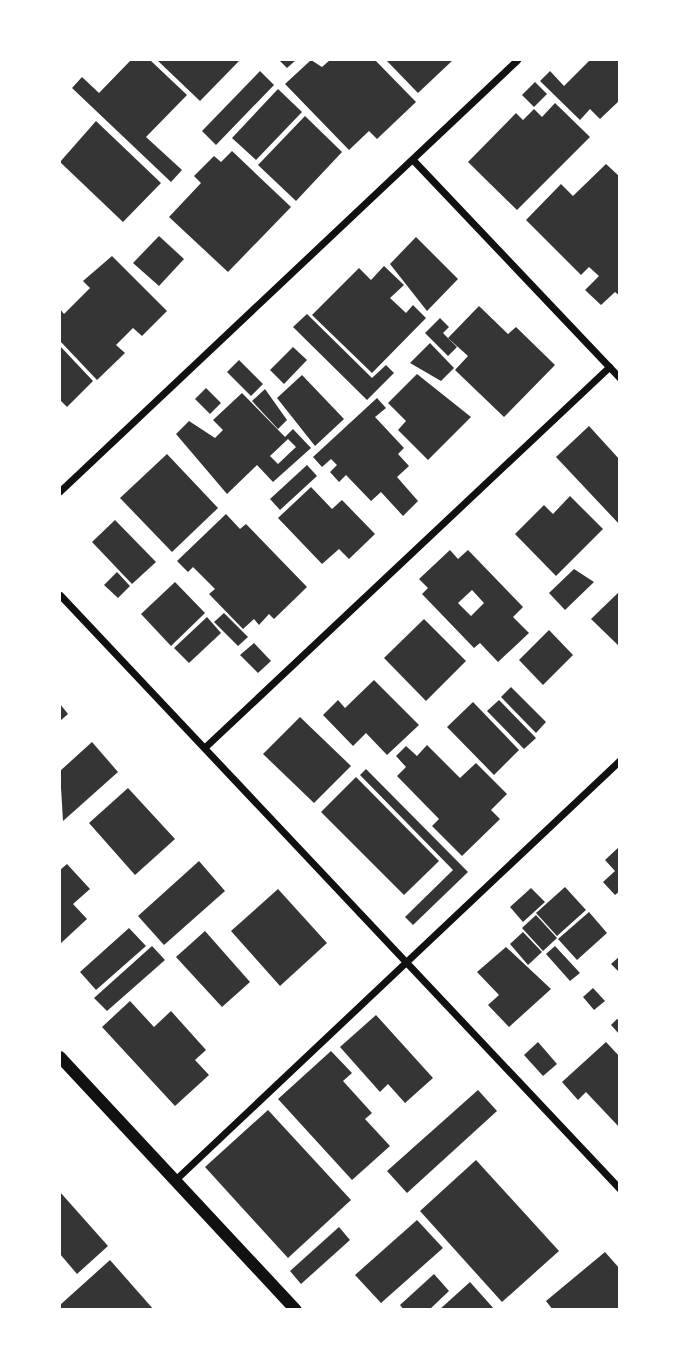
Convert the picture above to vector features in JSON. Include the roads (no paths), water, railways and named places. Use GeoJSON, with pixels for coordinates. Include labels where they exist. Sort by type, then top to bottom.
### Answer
{"type":"FeatureCollection","features":[{"type":"Feature","properties":{"kind":"street"},"geometry":{"type":"LineString","coordinates":[[60,491],[517,60]]}},
{"type":"Feature","properties":{"kind":"street"},"geometry":{"type":"LineString","coordinates":[[412,160],[620,378]]}},
{"type":"Feature","properties":{"kind":"street"},"geometry":{"type":"LineString","coordinates":[[205,747],[609,367]]}},
{"type":"Feature","properties":{"kind":"street"},"geometry":{"type":"LineString","coordinates":[[60,595],[407,960],[620,1189]]}},
{"type":"Feature","properties":{"kind":"street"},"geometry":{"type":"LineString","coordinates":[[176,1179],[620,760]]}},
{"type":"Feature","properties":{"kind":"street"},"geometry":{"type":"LineString","coordinates":[[60,1057],[296,1310]]}}]}
